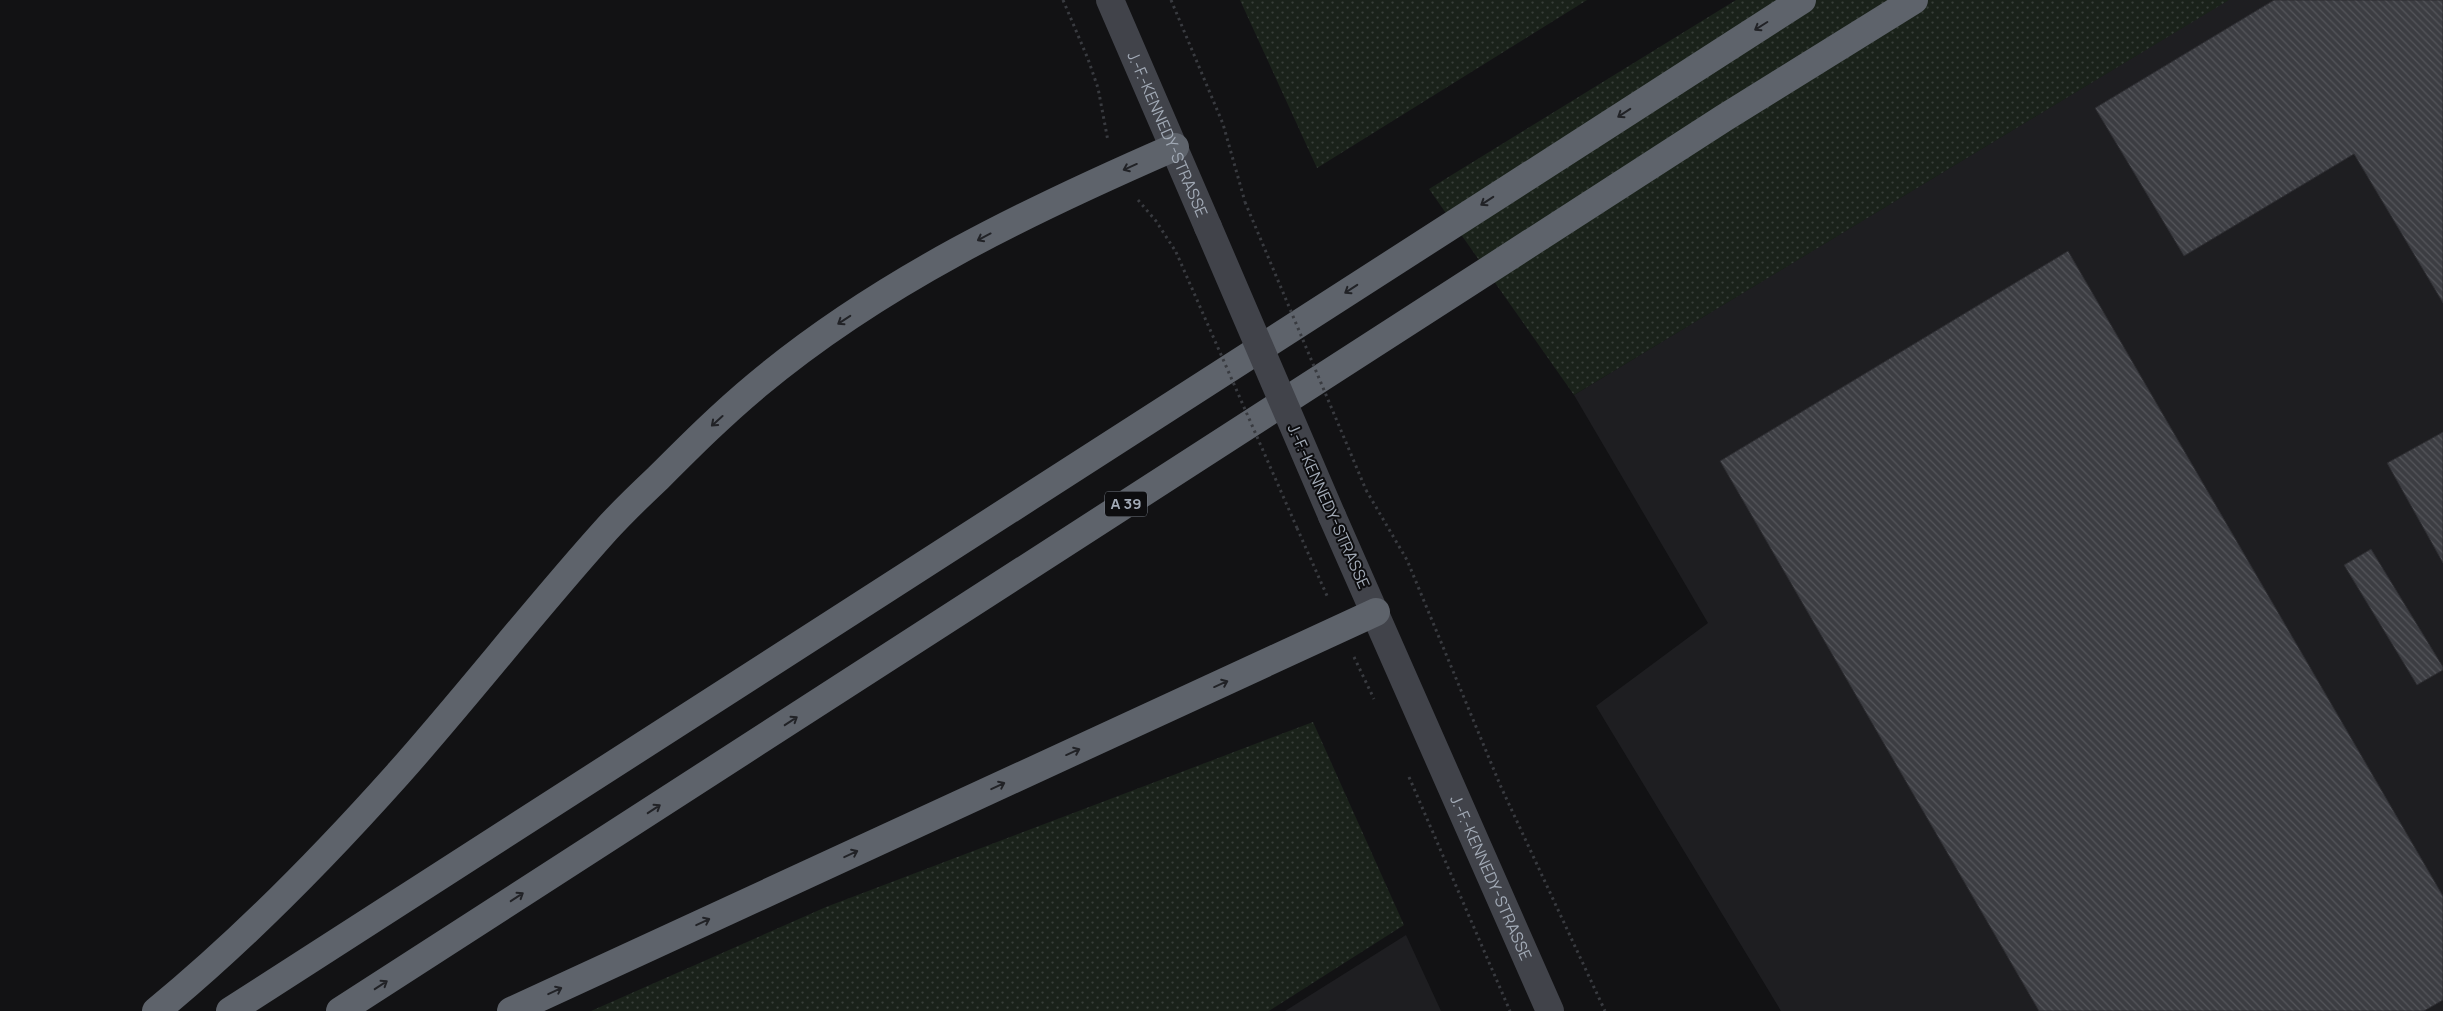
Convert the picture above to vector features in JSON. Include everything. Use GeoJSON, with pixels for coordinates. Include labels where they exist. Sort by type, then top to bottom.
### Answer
{"type":"FeatureCollection","features":[{"type":"Feature","properties":{"kind":"highway"},"geometry":{"type":"LineString","coordinates":[[230,1011],[1802,0]]}},
{"type":"Feature","properties":{"kind":"highway","name":"A 39"},"geometry":{"type":"LineString","coordinates":[[340,1011],[1707,129],[1914,0]]}},
{"type":"Feature","properties":{"kind":"highway"},"geometry":{"type":"LineString","coordinates":[[156,1011],[202,973],[292,889],[399,773],[607,528],[702,435],[758,384],[828,331],[916,274],[986,236],[1174,147]]}},
{"type":"Feature","properties":{"kind":"highway"},"geometry":{"type":"LineString","coordinates":[[511,1011],[1376,612]]}},
{"type":"Feature","properties":{"kind":"street","name":"J.-F.-KENNEDY-STRASSE"},"geometry":{"type":"LineString","coordinates":[[1110,0],[1332,516],[1376,612],[1550,1011]]}},
{"type":"Feature","properties":{"kind":"path"},"geometry":{"type":"LineString","coordinates":[[1062,0],[1088,59],[1098,88],[1109,144],[1120,171],[1176,252],[1375,702]]}},
{"type":"Feature","properties":{"kind":"path"},"geometry":{"type":"LineString","coordinates":[[1171,0],[1223,124],[1245,202],[1366,490],[1407,560],[1501,787],[1605,1011]]}},
{"type":"Feature","properties":{"kind":"path"},"geometry":{"type":"LineString","coordinates":[[1407,774],[1510,1011]]}},
{"type":"Feature","properties":{"kind":"shaded area"},"geometry":{"type":"Polygon","coordinates":[[[1240,0],[1587,0],[1317,168],[1240,0]]]}},
{"type":"Feature","properties":{"kind":"shaded area"},"geometry":{"type":"Polygon","coordinates":[[[1736,0],[2229,0],[1574,395],[1429,189],[1736,0]]]}},
{"type":"Feature","properties":{"kind":"shaded area"},"geometry":{"type":"Polygon","coordinates":[[[2228,0],[2443,0],[2443,1011],[1781,1011],[1596,706],[1708,623],[1574,395],[2228,0]]]}},
{"type":"Feature","properties":{"kind":"shaded area"},"geometry":{"type":"Polygon","coordinates":[[[1313,722],[1404,925],[1269,1011],[591,1011],[826,907],[1313,722]]]}},
{"type":"Feature","properties":{"kind":"shaded area"},"geometry":{"type":"Polygon","coordinates":[[[1406,935],[1441,1011],[1285,1011],[1406,935]]]}},
{"type":"Feature","properties":{"kind":"building"},"geometry":{"type":"Polygon","coordinates":[[[2274,0],[2443,0],[2443,303],[2354,154],[2184,256],[2095,108],[2274,0]]]}},
{"type":"Feature","properties":{"kind":"building"},"geometry":{"type":"Polygon","coordinates":[[[2068,251],[2443,896],[2443,1000],[2424,1011],[2039,1011],[1720,461],[2068,251]]]}},
{"type":"Feature","properties":{"kind":"building"},"geometry":{"type":"Polygon","coordinates":[[[2443,432],[2443,563],[2387,463],[2443,432]]]}},
{"type":"Feature","properties":{"kind":"building"},"geometry":{"type":"Polygon","coordinates":[[[2371,549],[2443,667],[2443,670],[2417,685],[2344,565],[2371,549]]]}}]}
